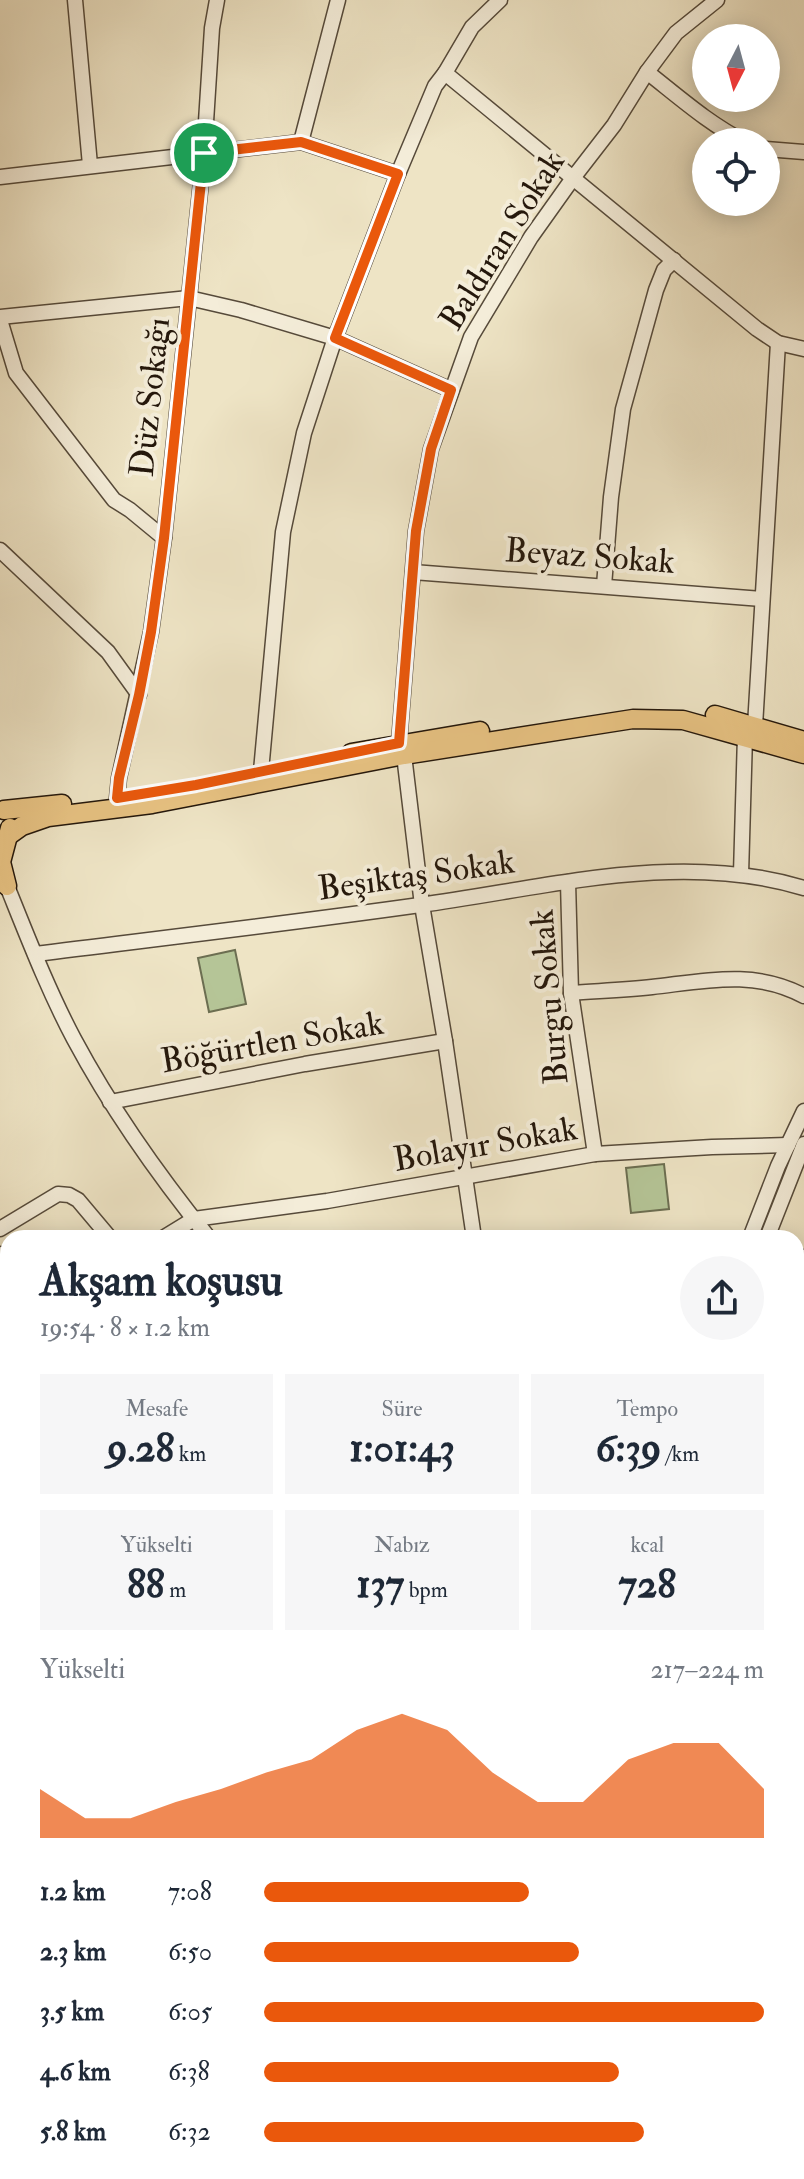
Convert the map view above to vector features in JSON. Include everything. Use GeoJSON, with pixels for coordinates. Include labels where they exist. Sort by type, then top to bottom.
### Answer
{"type":"FeatureCollection","features":[{"type":"Feature","properties":{"kind":"main road"},"geometry":{"type":"LineString","coordinates":[[4,881],[1,862],[10,823],[2,808],[117,798],[401,749],[633,719],[683,720],[804,741]]}},
{"type":"Feature","properties":{"kind":"main road"},"geometry":{"type":"LineString","coordinates":[[750,731],[804,754]]}},
{"type":"Feature","properties":{"kind":"main road"},"geometry":{"type":"LineString","coordinates":[[4,841],[22,826],[48,817],[152,804],[401,749]]}},
{"type":"Feature","properties":{"kind":"street"},"geometry":{"type":"LineString","coordinates":[[75,0],[90,165]]}},
{"type":"Feature","properties":{"kind":"street","name":"Düz Sokağı"},"geometry":{"type":"LineString","coordinates":[[117,798],[151,632],[164,538],[217,0]]}},
{"type":"Feature","properties":{"kind":"street"},"geometry":{"type":"LineString","coordinates":[[301,142],[338,0]]}},
{"type":"Feature","properties":{"kind":"street"},"geometry":{"type":"LineString","coordinates":[[261,771],[283,532],[304,433],[335,338],[435,86],[472,27],[500,0]]}},
{"type":"Feature","properties":{"kind":"street","name":"Baldıran Sokak"},"geometry":{"type":"LineString","coordinates":[[473,1230],[401,749],[416,531],[431,449],[471,337],[531,237],[614,125],[676,33],[714,1]]}},
{"type":"Feature","properties":{"kind":"street"},"geometry":{"type":"LineString","coordinates":[[647,72],[718,128]]}},
{"type":"Feature","properties":{"kind":"street"},"geometry":{"type":"LineString","coordinates":[[445,73],[757,329],[778,343],[804,349]]}},
{"type":"Feature","properties":{"kind":"street"},"geometry":{"type":"LineString","coordinates":[[0,177],[301,142],[398,174]]}},
{"type":"Feature","properties":{"kind":"street"},"geometry":{"type":"LineString","coordinates":[[780,150],[804,152]]}},
{"type":"Feature","properties":{"kind":"street"},"geometry":{"type":"LineString","coordinates":[[604,586],[611,497],[623,409],[656,290],[664,270],[674,260]]}},
{"type":"Feature","properties":{"kind":"street"},"geometry":{"type":"LineString","coordinates":[[164,538],[114,500],[16,373],[0,319],[189,298],[335,338],[451,390]]}},
{"type":"Feature","properties":{"kind":"street"},"geometry":{"type":"LineString","coordinates":[[741,874],[778,343]]}},
{"type":"Feature","properties":{"kind":"street"},"geometry":{"type":"LineString","coordinates":[[0,550],[108,652],[139,695]]}},
{"type":"Feature","properties":{"kind":"street","name":"Beyaz Sokak"},"geometry":{"type":"LineString","coordinates":[[413,572],[762,599]]}},
{"type":"Feature","properties":{"kind":"street","name":"Beşiktaş Sokak"},"geometry":{"type":"LineString","coordinates":[[35,954],[422,905],[657,871],[741,874],[804,888]]}},
{"type":"Feature","properties":{"kind":"street"},"geometry":{"type":"LineString","coordinates":[[4,881],[73,1037],[110,1102],[142,1152],[203,1230]]}},
{"type":"Feature","properties":{"kind":"street","name":"Burgu Sokak"},"geometry":{"type":"LineString","coordinates":[[568,882],[571,993],[595,1154]]}},
{"type":"Feature","properties":{"kind":"street"},"geometry":{"type":"LineString","coordinates":[[571,993],[648,988],[714,979],[753,979],[804,996]]}},
{"type":"Feature","properties":{"kind":"street","name":"Böğürtlen Sokak"},"geometry":{"type":"LineString","coordinates":[[110,1102],[305,1064],[445,1041]]}},
{"type":"Feature","properties":{"kind":"street"},"geometry":{"type":"LineString","coordinates":[[753,1230],[804,1111]]}},
{"type":"Feature","properties":{"kind":"street"},"geometry":{"type":"LineString","coordinates":[[770,1230],[804,1144]]}},
{"type":"Feature","properties":{"kind":"street","name":"Bolayır Sokak"},"geometry":{"type":"LineString","coordinates":[[194,1219],[327,1201],[595,1154],[788,1145]]}},
{"type":"Feature","properties":{"kind":"street"},"geometry":{"type":"LineString","coordinates":[[0,1229],[58,1194],[78,1200],[103,1230]]}},
{"type":"Feature","properties":{"kind":"street"},"geometry":{"type":"LineString","coordinates":[[176,1230],[194,1219]]}},
{"type":"Feature","properties":{"kind":"green space"},"geometry":{"type":"Polygon","coordinates":[[[235,950],[246,1004],[209,1012],[198,958],[235,950]]]}},
{"type":"Feature","properties":{"kind":"green space"},"geometry":{"type":"Polygon","coordinates":[[[664,1164],[669,1209],[631,1213],[626,1168],[664,1164]]]}},
{"type":"Feature","properties":{"kind":"route"},"geometry":{"type":"LineString","coordinates":[[301,142],[398,174],[335,338],[451,390],[431,449],[416,531],[399,743],[117,798],[151,632],[164,538],[204,153],[301,142]]}}]}
